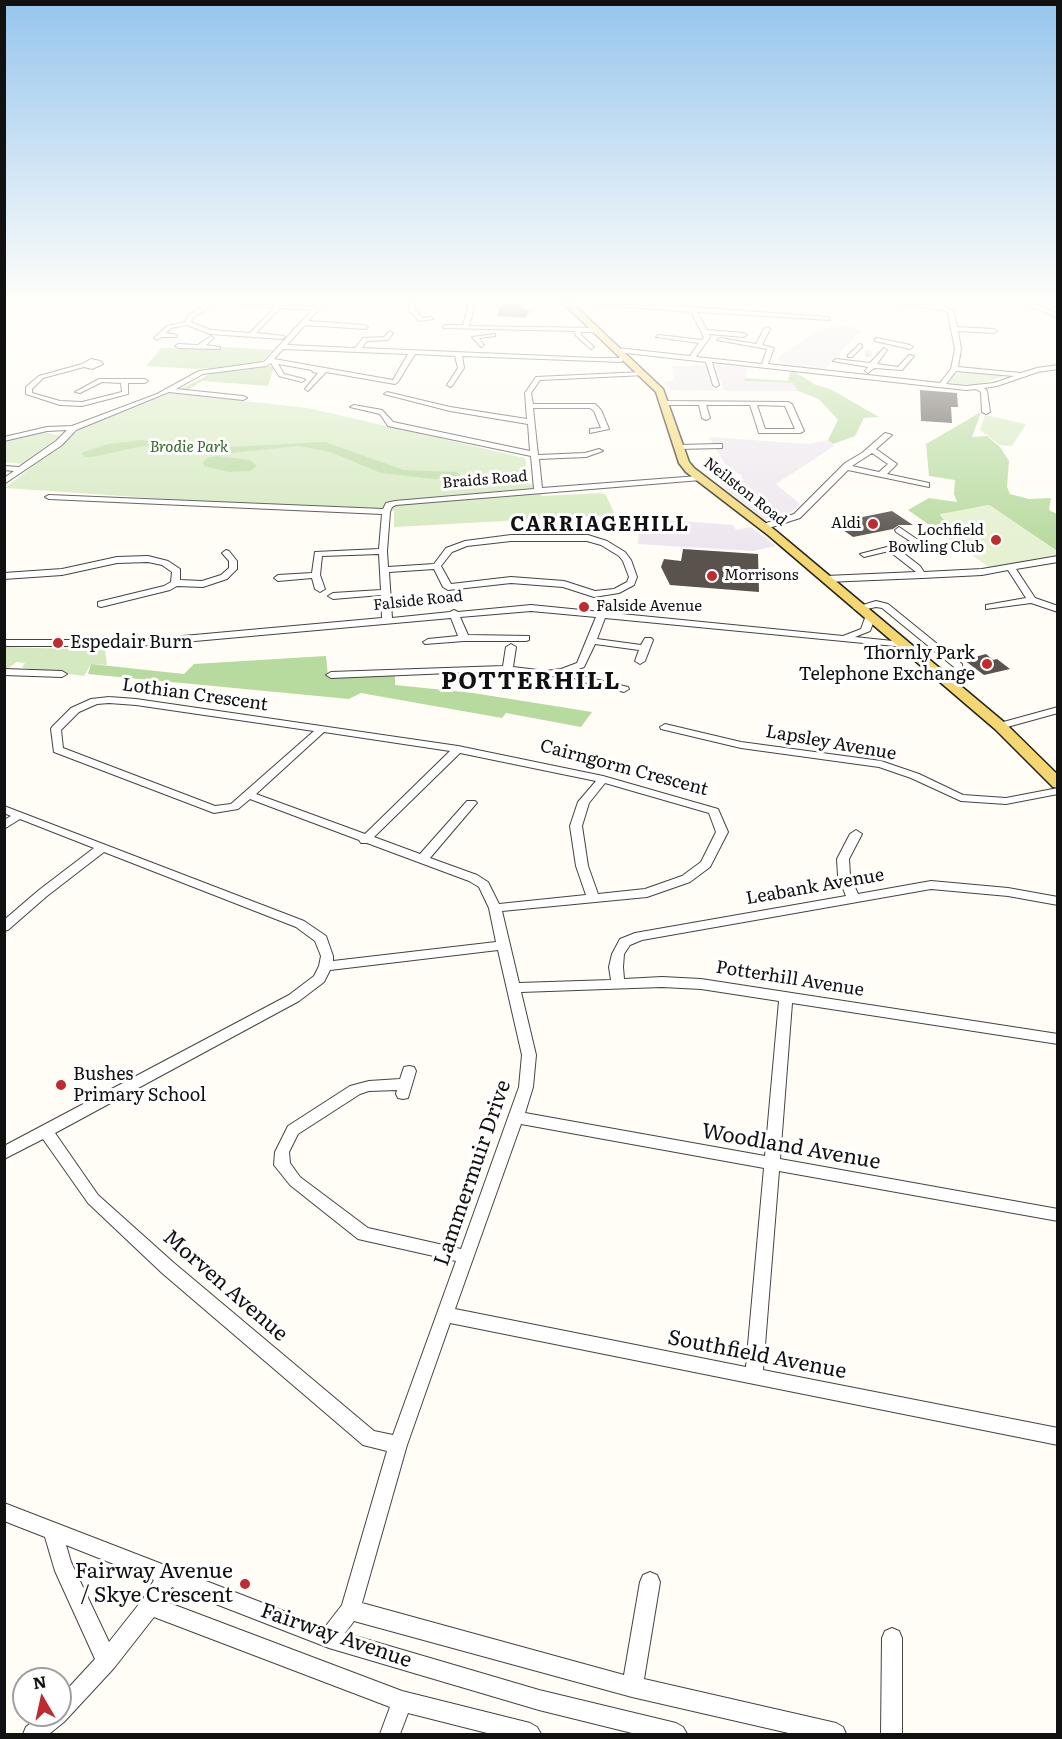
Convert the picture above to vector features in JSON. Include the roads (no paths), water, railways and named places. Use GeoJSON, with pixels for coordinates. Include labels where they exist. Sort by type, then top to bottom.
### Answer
{"type":"FeatureCollection","features":[{"type":"Feature","properties":{"kind":"main road","name":"Neilston Road"},"geometry":{"type":"LineString","coordinates":[[654,385],[660,391],[665,403],[684,463],[698,478],[763,527],[1000,726],[1058,784]]}},
{"type":"Feature","properties":{"kind":"street"},"geometry":{"type":"LineString","coordinates":[[30,385],[28,394],[60,404],[77,404],[130,393],[126,385]]}},
{"type":"Feature","properties":{"kind":"street"},"geometry":{"type":"LineString","coordinates":[[78,392],[91,385]]}},
{"type":"Feature","properties":{"kind":"street"},"geometry":{"type":"LineString","coordinates":[[4,439],[47,429],[73,428],[156,396],[178,385]]}},
{"type":"Feature","properties":{"kind":"street"},"geometry":{"type":"LineString","coordinates":[[308,389],[311,385]]}},
{"type":"Feature","properties":{"kind":"street"},"geometry":{"type":"LineString","coordinates":[[532,385],[528,393],[538,489]]}},
{"type":"Feature","properties":{"kind":"street"},"geometry":{"type":"LineString","coordinates":[[944,385],[980,388],[990,385]]}},
{"type":"Feature","properties":{"kind":"street"},"geometry":{"type":"LineString","coordinates":[[980,388],[984,391],[986,412]]}},
{"type":"Feature","properties":{"kind":"street"},"geometry":{"type":"LineString","coordinates":[[169,390],[243,398]]}},
{"type":"Feature","properties":{"kind":"street"},"geometry":{"type":"LineString","coordinates":[[144,393],[156,396]]}},
{"type":"Feature","properties":{"kind":"street"},"geometry":{"type":"LineString","coordinates":[[387,394],[442,408],[531,422]]}},
{"type":"Feature","properties":{"kind":"street"},"geometry":{"type":"LineString","coordinates":[[530,406],[592,402],[605,429],[593,431]]}},
{"type":"Feature","properties":{"kind":"street"},"geometry":{"type":"LineString","coordinates":[[665,403],[753,403],[788,404],[800,431],[762,431],[753,403]]}},
{"type":"Feature","properties":{"kind":"street"},"geometry":{"type":"LineString","coordinates":[[702,403],[706,418]]}},
{"type":"Feature","properties":{"kind":"street"},"geometry":{"type":"LineString","coordinates":[[354,407],[382,412],[391,424],[534,455],[586,455],[599,451]]}},
{"type":"Feature","properties":{"kind":"street"},"geometry":{"type":"LineString","coordinates":[[4,483],[59,443],[73,428]]}},
{"type":"Feature","properties":{"kind":"street"},"geometry":{"type":"LineString","coordinates":[[763,527],[797,516],[846,467],[872,450],[888,435]]}},
{"type":"Feature","properties":{"kind":"street"},"geometry":{"type":"LineString","coordinates":[[679,447],[720,447]]}},
{"type":"Feature","properties":{"kind":"street"},"geometry":{"type":"LineString","coordinates":[[872,450],[893,464],[881,475]]}},
{"type":"Feature","properties":{"kind":"street"},"geometry":{"type":"LineString","coordinates":[[846,467],[926,485]]}},
{"type":"Feature","properties":{"kind":"street"},"geometry":{"type":"LineString","coordinates":[[4,468],[21,470]]}},
{"type":"Feature","properties":{"kind":"street","name":"Braids Road"},"geometry":{"type":"LineString","coordinates":[[386,512],[388,506],[403,501],[698,478]]}},
{"type":"Feature","properties":{"kind":"street"},"geometry":{"type":"LineString","coordinates":[[50,497],[386,512],[383,570],[387,619]]}},
{"type":"Feature","properties":{"kind":"street"},"geometry":{"type":"LineString","coordinates":[[864,554],[917,542],[899,530]]}},
{"type":"Feature","properties":{"kind":"street"},"geometry":{"type":"LineString","coordinates":[[383,570],[437,566],[449,550],[465,544],[511,538],[588,538],[604,543],[622,554],[633,576],[631,584],[616,591],[594,594],[564,584],[511,580],[448,587],[437,566]]}},
{"type":"Feature","properties":{"kind":"street"},"geometry":{"type":"LineString","coordinates":[[891,548],[917,568],[922,575]]}},
{"type":"Feature","properties":{"kind":"street"},"geometry":{"type":"LineString","coordinates":[[321,589],[316,575],[318,554],[383,551]]}},
{"type":"Feature","properties":{"kind":"street"},"geometry":{"type":"LineString","coordinates":[[101,604],[152,593],[176,583],[203,584],[224,577],[233,569],[233,561],[226,553]]}},
{"type":"Feature","properties":{"kind":"street"},"geometry":{"type":"LineString","coordinates":[[4,576],[62,572],[117,560],[148,559],[165,563],[177,571],[176,583]]}},
{"type":"Feature","properties":{"kind":"street"},"geometry":{"type":"LineString","coordinates":[[826,579],[1011,568],[1058,559]]}},
{"type":"Feature","properties":{"kind":"street"},"geometry":{"type":"LineString","coordinates":[[1011,568],[1032,600]]}},
{"type":"Feature","properties":{"kind":"street"},"geometry":{"type":"LineString","coordinates":[[278,578],[316,575]]}},
{"type":"Feature","properties":{"kind":"street"},"geometry":{"type":"LineString","coordinates":[[333,596],[384,592]]}},
{"type":"Feature","properties":{"kind":"street"},"geometry":{"type":"LineString","coordinates":[[988,607],[1032,600],[1058,609]]}},
{"type":"Feature","properties":{"kind":"street"},"geometry":{"type":"LineString","coordinates":[[858,608],[876,604],[885,606],[959,666],[959,671],[939,676]]}},
{"type":"Feature","properties":{"kind":"street","name":"Falside Road"},"geometry":{"type":"LineString","coordinates":[[4,643],[130,643],[531,608],[902,645]]}},
{"type":"Feature","properties":{"kind":"street"},"geometry":{"type":"LineString","coordinates":[[454,613],[464,638]]}},
{"type":"Feature","properties":{"kind":"street"},"geometry":{"type":"LineString","coordinates":[[331,675],[508,668],[546,674],[569,670],[581,665],[602,615]]}},
{"type":"Feature","properties":{"kind":"street","name":"Falside Road"},"geometry":{"type":"LineString","coordinates":[[834,639],[862,633],[868,627],[870,618]]}},
{"type":"Feature","properties":{"kind":"street"},"geometry":{"type":"LineString","coordinates":[[428,642],[464,638],[526,638]]}},
{"type":"Feature","properties":{"kind":"street"},"geometry":{"type":"LineString","coordinates":[[592,641],[646,644],[640,661]]}},
{"type":"Feature","properties":{"kind":"street"},"geometry":{"type":"LineString","coordinates":[[508,668],[511,647]]}},
{"type":"Feature","properties":{"kind":"street"},"geometry":{"type":"LineString","coordinates":[[569,670],[589,681],[624,689]]}},
{"type":"Feature","properties":{"kind":"street"},"geometry":{"type":"LineString","coordinates":[[4,672],[62,674]]}},
{"type":"Feature","properties":{"kind":"street","name":"Lothian Crescent"},"geometry":{"type":"LineString","coordinates":[[109,700],[322,729],[234,807],[214,810],[58,750],[56,729],[75,710],[95,701],[109,700]]}},
{"type":"Feature","properties":{"kind":"street"},"geometry":{"type":"LineString","coordinates":[[1000,726],[1058,710]]}},
{"type":"Feature","properties":{"kind":"street","name":"Lapsley Avenue"},"geometry":{"type":"LineString","coordinates":[[665,727],[741,745],[881,764],[915,776],[961,798],[1006,801],[1058,792]]}},
{"type":"Feature","properties":{"kind":"street","name":"Cairngorm Crescent"},"geometry":{"type":"LineString","coordinates":[[322,729],[458,749],[603,779],[714,811],[722,832],[706,864],[686,879],[647,893],[495,908]]}},
{"type":"Feature","properties":{"kind":"street"},"geometry":{"type":"LineString","coordinates":[[365,840],[458,749]]}},
{"type":"Feature","properties":{"kind":"street"},"geometry":{"type":"LineString","coordinates":[[593,898],[582,866],[576,826],[584,802],[603,779]]}},
{"type":"Feature","properties":{"kind":"street","name":"Lammermuir Drive"},"geometry":{"type":"LineString","coordinates":[[249,795],[478,881],[488,890],[495,908],[515,988],[529,1055],[526,1087],[447,1315],[398,1445],[350,1610],[329,1638]]}},
{"type":"Feature","properties":{"kind":"street"},"geometry":{"type":"LineString","coordinates":[[422,860],[471,802]]}},
{"type":"Feature","properties":{"kind":"street"},"geometry":{"type":"LineString","coordinates":[[4,809],[300,924],[321,939],[325,947],[326,966],[319,979],[294,998],[4,1153]]}},
{"type":"Feature","properties":{"kind":"street"},"geometry":{"type":"LineString","coordinates":[[4,826],[19,815]]}},
{"type":"Feature","properties":{"kind":"street"},"geometry":{"type":"LineString","coordinates":[[853,897],[844,876],[843,859],[856,834]]}},
{"type":"Feature","properties":{"kind":"street"},"geometry":{"type":"LineString","coordinates":[[4,927],[43,893],[103,847]]}},
{"type":"Feature","properties":{"kind":"street","name":"Leabank Avenue"},"geometry":{"type":"LineString","coordinates":[[618,984],[616,967],[618,954],[625,942],[631,938],[931,885],[1008,892],[1058,901]]}},
{"type":"Feature","properties":{"kind":"street"},"geometry":{"type":"LineString","coordinates":[[326,966],[504,945]]}},
{"type":"Feature","properties":{"kind":"street","name":"Potterhill Avenue"},"geometry":{"type":"LineString","coordinates":[[515,988],[701,984],[1058,1039]]}},
{"type":"Feature","properties":{"kind":"street"},"geometry":{"type":"LineString","coordinates":[[754,1377],[786,996]]}},
{"type":"Feature","properties":{"kind":"street"},"geometry":{"type":"LineString","coordinates":[[405,1083],[369,1086],[355,1090],[293,1130],[282,1152],[282,1165],[295,1181],[364,1234],[466,1257]]}},
{"type":"Feature","properties":{"kind":"street","name":"Woodland Avenue"},"geometry":{"type":"LineString","coordinates":[[516,1117],[773,1166],[1058,1215]]}},
{"type":"Feature","properties":{"kind":"street","name":"Morven Avenue"},"geometry":{"type":"LineString","coordinates":[[46,1132],[93,1199],[168,1268],[369,1439],[398,1445]]}},
{"type":"Feature","properties":{"kind":"street","name":"Southfield Avenue"},"geometry":{"type":"LineString","coordinates":[[447,1315],[1058,1437]]}},
{"type":"Feature","properties":{"kind":"street","name":"Fairway Avenue"},"geometry":{"type":"LineString","coordinates":[[4,1512],[329,1638],[539,1700],[676,1734]]}},
{"type":"Feature","properties":{"kind":"street"},"geometry":{"type":"LineString","coordinates":[[52,1530],[62,1564],[107,1661]]}},
{"type":"Feature","properties":{"kind":"street"},"geometry":{"type":"LineString","coordinates":[[72,1699],[107,1661],[150,1605],[167,1576]]}},
{"type":"Feature","properties":{"kind":"street"},"geometry":{"type":"LineString","coordinates":[[633,1687],[650,1582]]}},
{"type":"Feature","properties":{"kind":"street","name":"Fairway Avenue"},"geometry":{"type":"LineString","coordinates":[[150,1605],[402,1701],[530,1734]]}},
{"type":"Feature","properties":{"kind":"street"},"geometry":{"type":"LineString","coordinates":[[350,1610],[633,1687],[836,1734]]}},
{"type":"Feature","properties":{"kind":"street"},"geometry":{"type":"LineString","coordinates":[[891,1734],[892,1638]]}},
{"type":"Feature","properties":{"kind":"street"},"geometry":{"type":"LineString","coordinates":[[390,1734],[402,1701]]}},
{"type":"Feature","properties":{"kind":"place","name":"Aldi"},"geometry":{"type":"Point","coordinates":[873,524]}},
{"type":"Feature","properties":{"kind":"place","name":"Lochfield Bowling Club"},"geometry":{"type":"Point","coordinates":[996,540]}},
{"type":"Feature","properties":{"kind":"place","name":"Morrisons"},"geometry":{"type":"Point","coordinates":[712,576]}},
{"type":"Feature","properties":{"kind":"place","name":"Falside Avenue"},"geometry":{"type":"Point","coordinates":[584,607]}},
{"type":"Feature","properties":{"kind":"place","name":"Espedair Burn"},"geometry":{"type":"Point","coordinates":[58,643]}},
{"type":"Feature","properties":{"kind":"place","name":"Thornly Park Telephone Exchange"},"geometry":{"type":"Point","coordinates":[987,664]}},
{"type":"Feature","properties":{"kind":"place","name":"Bushes Primary School"},"geometry":{"type":"Point","coordinates":[61,1085]}},
{"type":"Feature","properties":{"kind":"place","name":"Fairway Avenue / Skye Crescent"},"geometry":{"type":"Point","coordinates":[245,1584]}},
{"type":"Feature","properties":{"kind":"district","name":"CARRIAGEHILL"},"geometry":{"type":"Point","coordinates":[600,525]}},
{"type":"Feature","properties":{"kind":"district","name":"POTTERHILL"},"geometry":{"type":"Point","coordinates":[531,682]}},
{"type":"Feature","properties":{"kind":"park label","name":"Brodie Park"},"geometry":{"type":"Point","coordinates":[189,448]}}]}
